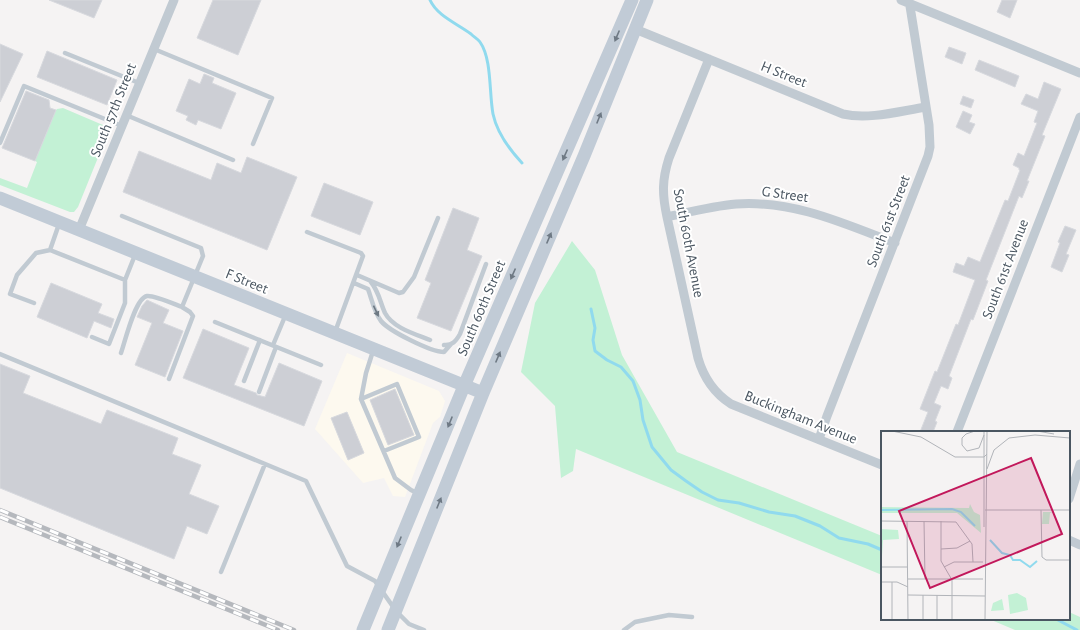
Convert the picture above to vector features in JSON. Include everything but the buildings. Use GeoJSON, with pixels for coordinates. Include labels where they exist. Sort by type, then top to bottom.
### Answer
{"type":"FeatureCollection","features":[{"type":"Feature","properties":{"kind":"main road","name":"South 60th Street"},"geometry":{"type":"LineString","coordinates":[[363,630],[464,386],[632,0]]}},
{"type":"Feature","properties":{"kind":"main road"},"geometry":{"type":"LineString","coordinates":[[388,630],[483,393],[584,156],[647,0]]}},
{"type":"Feature","properties":{"kind":"main road","name":"F Street"},"geometry":{"type":"LineString","coordinates":[[0,198],[483,393]]}},
{"type":"Feature","properties":{"kind":"street","name":"South 57th Street"},"geometry":{"type":"LineString","coordinates":[[79,230],[154,49],[172,1]]}},
{"type":"Feature","properties":{"kind":"street"},"geometry":{"type":"LineString","coordinates":[[907,1],[1080,73]]}},
{"type":"Feature","properties":{"kind":"street","name":"South 61st Street"},"geometry":{"type":"LineString","coordinates":[[819,439],[826,416],[928,156],[930,136],[907,1]]}},
{"type":"Feature","properties":{"kind":"street","name":"H Street"},"geometry":{"type":"LineString","coordinates":[[635,29],[843,114],[854,117],[926,107]]}},
{"type":"Feature","properties":{"kind":"street","name":"South 60th Avenue"},"geometry":{"type":"LineString","coordinates":[[709,59],[664,171],[662,186],[663,197],[700,367],[713,389]]}},
{"type":"Feature","properties":{"kind":"street","name":"South 61st Avenue"},"geometry":{"type":"LineString","coordinates":[[957,431],[1080,117]]}},
{"type":"Feature","properties":{"kind":"street","name":"G Street"},"geometry":{"type":"LineString","coordinates":[[667,216],[737,204],[782,206],[819,214],[895,243]]}},
{"type":"Feature","properties":{"kind":"street","name":"Buckingham Avenue"},"geometry":{"type":"LineString","coordinates":[[713,389],[731,404],[881,465]]}},
{"type":"Feature","properties":{"kind":"street"},"geometry":{"type":"LineString","coordinates":[[1070,496],[1080,464]]}},
{"type":"Feature","properties":{"kind":"street"},"geometry":{"type":"LineString","coordinates":[[1070,540],[1080,545]]}},
{"type":"Feature","properties":{"kind":"lane"},"geometry":{"type":"LineString","coordinates":[[154,49],[272,98],[253,144]]}},
{"type":"Feature","properties":{"kind":"lane"},"geometry":{"type":"LineString","coordinates":[[65,53],[139,83]]}},
{"type":"Feature","properties":{"kind":"lane"},"geometry":{"type":"LineString","coordinates":[[0,143],[24,86],[122,126]]}},
{"type":"Feature","properties":{"kind":"lane"},"geometry":{"type":"LineString","coordinates":[[126,115],[233,160]]}},
{"type":"Feature","properties":{"kind":"lane"},"geometry":{"type":"LineString","coordinates":[[122,216],[201,248],[202,256],[182,307]]}},
{"type":"Feature","properties":{"kind":"lane"},"geometry":{"type":"LineString","coordinates":[[357,275],[399,293],[406,289],[414,277],[438,218]]}},
{"type":"Feature","properties":{"kind":"lane"},"geometry":{"type":"LineString","coordinates":[[50,250],[60,222]]}},
{"type":"Feature","properties":{"kind":"lane"},"geometry":{"type":"LineString","coordinates":[[307,232],[361,253],[363,256],[334,333]]}},
{"type":"Feature","properties":{"kind":"lane"},"geometry":{"type":"LineString","coordinates":[[34,303],[10,294],[17,275],[36,253],[50,250],[125,280]]}},
{"type":"Feature","properties":{"kind":"lane"},"geometry":{"type":"LineString","coordinates":[[92,337],[109,344],[125,303],[125,280],[136,253]]}},
{"type":"Feature","properties":{"kind":"lane"},"geometry":{"type":"LineString","coordinates":[[354,283],[368,289],[375,309],[387,327],[438,352],[444,352],[460,334],[486,264]]}},
{"type":"Feature","properties":{"kind":"lane"},"geometry":{"type":"LineString","coordinates":[[370,281],[376,289],[391,321],[430,340]]}},
{"type":"Feature","properties":{"kind":"lane"},"geometry":{"type":"LineString","coordinates":[[121,353],[137,304],[143,297],[148,295],[182,307],[193,316],[170,379]]}},
{"type":"Feature","properties":{"kind":"lane"},"geometry":{"type":"LineString","coordinates":[[258,392],[286,314]]}},
{"type":"Feature","properties":{"kind":"lane"},"geometry":{"type":"LineString","coordinates":[[215,322],[321,365]]}},
{"type":"Feature","properties":{"kind":"lane"},"geometry":{"type":"LineString","coordinates":[[244,381],[260,340]]}},
{"type":"Feature","properties":{"kind":"lane"},"geometry":{"type":"LineString","coordinates":[[444,345],[451,344]]}},
{"type":"Feature","properties":{"kind":"lane"},"geometry":{"type":"LineString","coordinates":[[374,349],[366,373],[361,398],[395,478],[419,494]]}},
{"type":"Feature","properties":{"kind":"lane"},"geometry":{"type":"LineString","coordinates":[[0,354],[306,481],[347,566],[375,581],[396,611],[409,624],[424,630]]}},
{"type":"Feature","properties":{"kind":"lane"},"geometry":{"type":"LineString","coordinates":[[361,398],[397,384],[419,437],[384,451]]}},
{"type":"Feature","properties":{"kind":"lane"},"geometry":{"type":"LineString","coordinates":[[367,412],[374,410]]}},
{"type":"Feature","properties":{"kind":"lane"},"geometry":{"type":"LineString","coordinates":[[373,425],[379,422]]}},
{"type":"Feature","properties":{"kind":"lane"},"geometry":{"type":"LineString","coordinates":[[378,439],[384,436]]}},
{"type":"Feature","properties":{"kind":"lane"},"geometry":{"type":"LineString","coordinates":[[221,572],[265,464]]}},
{"type":"Feature","properties":{"kind":"lane"},"geometry":{"type":"LineString","coordinates":[[624,630],[635,622],[669,615],[692,617]]}},
{"type":"Feature","properties":{"kind":"shaded area"},"geometry":{"type":"Polygon","coordinates":[[[347,353],[439,391],[445,401],[440,417],[433,423],[405,497],[393,496],[384,478],[363,483],[315,429],[347,353]]]}},
{"type":"Feature","properties":{"kind":"green space"},"geometry":{"type":"Polygon","coordinates":[[[63,108],[110,128],[78,207],[74,212],[70,212],[0,185],[0,178],[27,188],[37,162],[35,161],[56,110],[63,108]]]}},
{"type":"Feature","properties":{"kind":"green space"},"geometry":{"type":"Polygon","coordinates":[[[572,241],[595,270],[622,355],[677,452],[881,536],[881,575],[576,449],[573,471],[561,478],[555,406],[521,372],[535,303],[572,241]]]}},
{"type":"Feature","properties":{"kind":"green space"},"geometry":{"type":"Polygon","coordinates":[[[1070,612],[1080,617],[1080,630],[1015,630],[991,620],[1070,620],[1070,612]]]}},
{"type":"Feature","properties":{"kind":"waterway"},"geometry":{"type":"LineString","coordinates":[[430,0],[438,11],[471,34],[480,42],[484,49],[487,57],[493,114],[497,128],[504,140],[522,163]]}},
{"type":"Feature","properties":{"kind":"waterway"},"geometry":{"type":"LineString","coordinates":[[591,309],[595,328],[593,340],[595,351],[607,360],[621,367],[633,381],[640,400],[643,420],[652,447],[671,470],[702,492],[718,500],[739,503],[769,512],[795,516],[820,526],[839,538],[868,544],[881,550]]}},
{"type":"Feature","properties":{"kind":"waterway"},"geometry":{"type":"LineString","coordinates":[[1058,620],[1077,630]]}},
{"type":"Feature","properties":{"kind":"railway"},"geometry":{"type":"LineString","coordinates":[[0,510],[294,630]]}},
{"type":"Feature","properties":{"kind":"railway"},"geometry":{"type":"LineString","coordinates":[[0,517],[278,630]]}}]}
